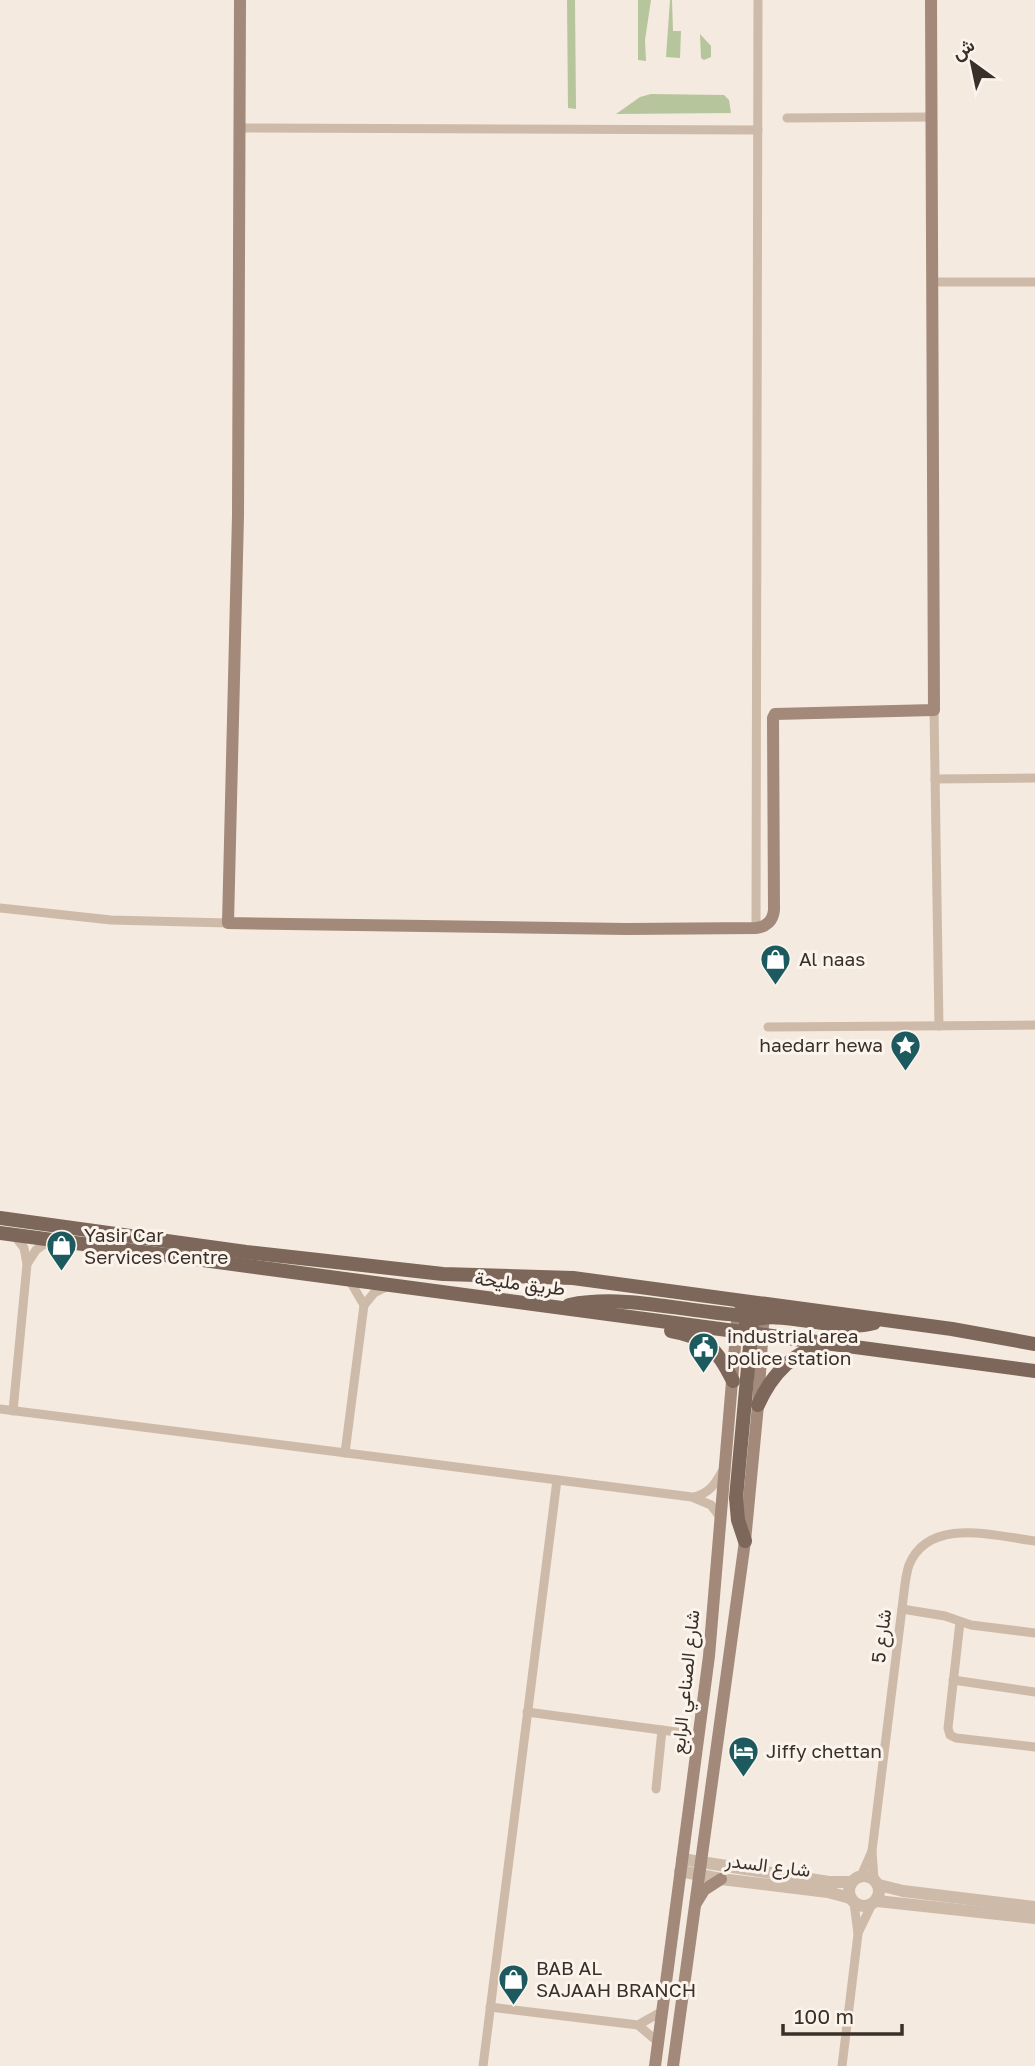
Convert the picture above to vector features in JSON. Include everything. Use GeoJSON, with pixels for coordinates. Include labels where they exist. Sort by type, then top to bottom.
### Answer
{"type":"FeatureCollection","features":[{"type":"Feature","properties":{"kind":"main road"},"geometry":{"type":"LineString","coordinates":[[240,0],[238,516],[228,923],[627,929],[756,928],[767,924],[774,910],[773,717],[778,713],[934,710],[931,0]]}},
{"type":"Feature","properties":{"kind":"main road","name":"طريق مليحة"},"geometry":{"type":"LineString","coordinates":[[0,1218],[246,1252],[463,1276],[573,1278],[751,1317],[832,1344],[1035,1371]]}},
{"type":"Feature","properties":{"kind":"main road","name":"طريق مليحة"},"geometry":{"type":"LineString","coordinates":[[7,1234],[642,1319],[751,1317],[881,1321],[961,1330],[1035,1344]]}},
{"type":"Feature","properties":{"kind":"main road"},"geometry":{"type":"LineString","coordinates":[[558,1307],[590,1301],[614,1301],[751,1317],[736,1498],[738,1520],[745,1541]]}},
{"type":"Feature","properties":{"kind":"main road","name":"شارع الصناعي الرابع"},"geometry":{"type":"LineString","coordinates":[[655,2066],[709,1656],[733,1381],[751,1317]]}},
{"type":"Feature","properties":{"kind":"main road","name":"شارع الصناعي الرابع"},"geometry":{"type":"LineString","coordinates":[[673,2066],[745,1541],[758,1405],[751,1317]]}},
{"type":"Feature","properties":{"kind":"main road"},"geometry":{"type":"LineString","coordinates":[[642,1319],[654,1327],[693,1335],[707,1343],[721,1359],[733,1381]]}},
{"type":"Feature","properties":{"kind":"main road"},"geometry":{"type":"LineString","coordinates":[[758,1405],[769,1384],[784,1366],[804,1352],[832,1344]]}},
{"type":"Feature","properties":{"kind":"main road"},"geometry":{"type":"LineString","coordinates":[[694,1906],[704,1889],[721,1879]]}},
{"type":"Feature","properties":{"kind":"street"},"geometry":{"type":"LineString","coordinates":[[756,928],[758,0]]}},
{"type":"Feature","properties":{"kind":"street"},"geometry":{"type":"LineString","coordinates":[[787,118],[931,117]]}},
{"type":"Feature","properties":{"kind":"street"},"geometry":{"type":"LineString","coordinates":[[241,128],[758,130]]}},
{"type":"Feature","properties":{"kind":"street"},"geometry":{"type":"LineString","coordinates":[[932,282],[1035,282]]}},
{"type":"Feature","properties":{"kind":"street"},"geometry":{"type":"LineString","coordinates":[[934,710],[939,1026]]}},
{"type":"Feature","properties":{"kind":"street"},"geometry":{"type":"LineString","coordinates":[[935,779],[1035,778]]}},
{"type":"Feature","properties":{"kind":"street"},"geometry":{"type":"LineString","coordinates":[[0,908],[111,920],[228,923]]}},
{"type":"Feature","properties":{"kind":"street"},"geometry":{"type":"LineString","coordinates":[[768,1027],[1035,1025]]}},
{"type":"Feature","properties":{"kind":"street"},"geometry":{"type":"LineString","coordinates":[[7,1234],[24,1248],[27,1264],[13,1411]]}},
{"type":"Feature","properties":{"kind":"street"},"geometry":{"type":"LineString","coordinates":[[27,1264],[36,1250],[50,1240]]}},
{"type":"Feature","properties":{"kind":"street"},"geometry":{"type":"LineString","coordinates":[[350,1281],[364,1305]]}},
{"type":"Feature","properties":{"kind":"street"},"geometry":{"type":"LineString","coordinates":[[345,1453],[364,1305],[374,1293],[388,1286]]}},
{"type":"Feature","properties":{"kind":"street"},"geometry":{"type":"LineString","coordinates":[[0,1409],[692,1497],[706,1501],[720,1517]]}},
{"type":"Feature","properties":{"kind":"street"},"geometry":{"type":"LineString","coordinates":[[692,1497],[712,1489],[724,1470]]}},
{"type":"Feature","properties":{"kind":"street"},"geometry":{"type":"LineString","coordinates":[[483,2066],[557,1480]]}},
{"type":"Feature","properties":{"kind":"street","name":"شارع 5"},"geometry":{"type":"LineString","coordinates":[[877,1882],[872,1851],[910,1562],[922,1547],[948,1533],[967,1532],[1035,1541]]}},
{"type":"Feature","properties":{"kind":"street"},"geometry":{"type":"LineString","coordinates":[[902,1609],[945,1616],[960,1622],[1035,1633]]}},
{"type":"Feature","properties":{"kind":"street"},"geometry":{"type":"LineString","coordinates":[[960,1622],[948,1728],[950,1735],[956,1738],[1035,1747]]}},
{"type":"Feature","properties":{"kind":"street"},"geometry":{"type":"LineString","coordinates":[[953,1680],[1035,1692]]}},
{"type":"Feature","properties":{"kind":"street"},"geometry":{"type":"LineString","coordinates":[[527,1712],[699,1735]]}},
{"type":"Feature","properties":{"kind":"street"},"geometry":{"type":"LineString","coordinates":[[656,1789],[662,1730]]}},
{"type":"Feature","properties":{"kind":"street","name":"شارع 5"},"geometry":{"type":"LineString","coordinates":[[856,1879],[872,1851]]}},
{"type":"Feature","properties":{"kind":"street","name":"شارع السدر"},"geometry":{"type":"LineString","coordinates":[[681,1865],[829,1882],[856,1879]]}},
{"type":"Feature","properties":{"kind":"street","name":"شارع السدر"},"geometry":{"type":"LineString","coordinates":[[699,1869],[721,1879],[828,1892],[852,1901]]}},
{"type":"Feature","properties":{"kind":"street"},"geometry":{"type":"LineString","coordinates":[[842,2066],[858,1934],[849,1890],[856,1879],[877,1882],[903,1891],[1035,1907]]}},
{"type":"Feature","properties":{"kind":"street"},"geometry":{"type":"LineString","coordinates":[[858,1934],[879,1896],[877,1882]]}},
{"type":"Feature","properties":{"kind":"street"},"geometry":{"type":"LineString","coordinates":[[852,1901],[860,1906],[875,1902],[1035,1918]]}},
{"type":"Feature","properties":{"kind":"street"},"geometry":{"type":"LineString","coordinates":[[490,2007],[638,2025],[658,2042]]}},
{"type":"Feature","properties":{"kind":"street"},"geometry":{"type":"LineString","coordinates":[[638,2025],[661,2011]]}},
{"type":"Feature","properties":{"kind":"green space"},"geometry":{"type":"Polygon","coordinates":[[[567,0],[575,0],[576,109],[568,108],[567,0]]]}},
{"type":"Feature","properties":{"kind":"green space"},"geometry":{"type":"Polygon","coordinates":[[[638,0],[651,0],[645,40],[646,61],[638,60],[638,0]]]}},
{"type":"Feature","properties":{"kind":"green space"},"geometry":{"type":"Polygon","coordinates":[[[670,0],[673,31],[681,31],[680,58],[666,57],[670,0]]]}},
{"type":"Feature","properties":{"kind":"green space"},"geometry":{"type":"Polygon","coordinates":[[[700,34],[711,46],[711,57],[704,60],[701,58],[700,34]]]}},
{"type":"Feature","properties":{"kind":"green space"},"geometry":{"type":"Polygon","coordinates":[[[651,94],[724,95],[729,100],[731,113],[616,114],[640,97],[651,94]]]}},
{"type":"Feature","properties":{"kind":"place","name":"Al naas"},"geometry":{"type":"Point","coordinates":[776,986]}},
{"type":"Feature","properties":{"kind":"place","name":"haedarr hewa"},"geometry":{"type":"Point","coordinates":[906,1072]}},
{"type":"Feature","properties":{"kind":"place","name":"Yasir Car Services Centre"},"geometry":{"type":"Point","coordinates":[61,1273]}},
{"type":"Feature","properties":{"kind":"place","name":"industrial area police station"},"geometry":{"type":"Point","coordinates":[704,1374]}},
{"type":"Feature","properties":{"kind":"place","name":"Jiffy chettan"},"geometry":{"type":"Point","coordinates":[743,1778]}},
{"type":"Feature","properties":{"kind":"place","name":"BAB AL SAJAAH BRANCH"},"geometry":{"type":"Point","coordinates":[513,2006]}}]}
